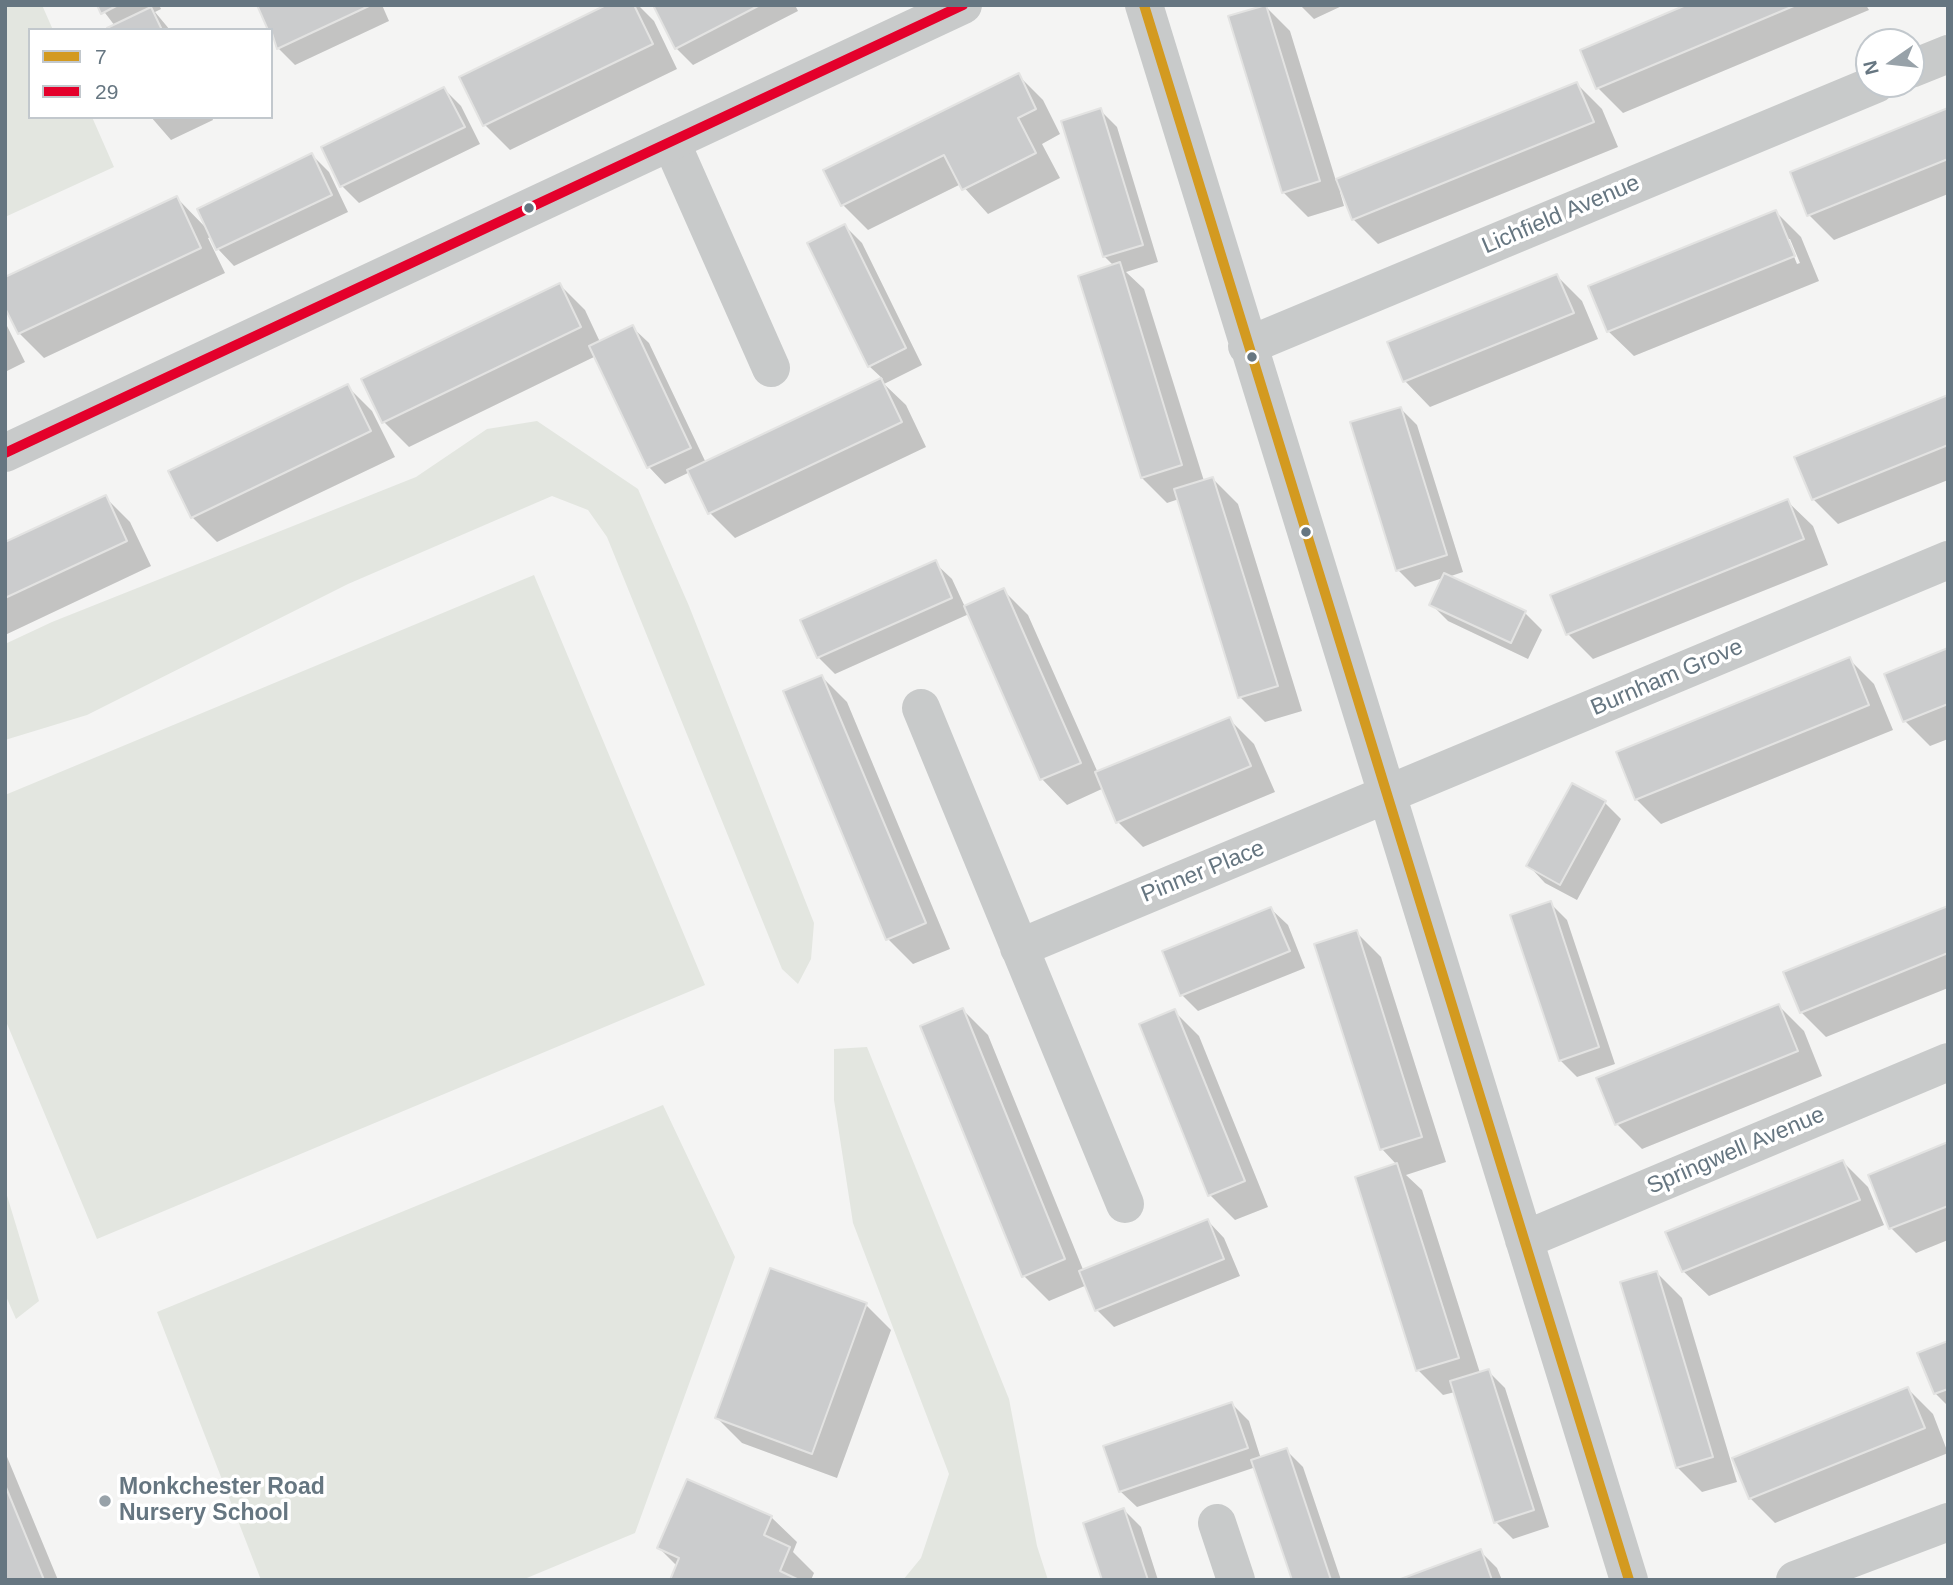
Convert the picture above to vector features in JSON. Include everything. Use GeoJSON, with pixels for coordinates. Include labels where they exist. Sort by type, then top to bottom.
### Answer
{"type":"FeatureCollection","features":[{"type":"Feature","properties":{"kind":"street"},"geometry":{"type":"LineString","coordinates":[[5,453],[963,5]]}},
{"type":"Feature","properties":{"kind":"street"},"geometry":{"type":"LineString","coordinates":[[1143,5],[1629,1580]]}},
{"type":"Feature","properties":{"kind":"street"},"geometry":{"type":"LineString","coordinates":[[1925,63],[1948,54]]}},
{"type":"Feature","properties":{"kind":"street","name":"Lichfield Avenue"},"geometry":{"type":"LineString","coordinates":[[1247,346],[1855,93]]}},
{"type":"Feature","properties":{"kind":"street"},"geometry":{"type":"LineString","coordinates":[[671,142],[771,368]]}},
{"type":"Feature","properties":{"kind":"street","name":"Burnham Grove"},"geometry":{"type":"LineString","coordinates":[[1387,796],[1948,560]]}},
{"type":"Feature","properties":{"kind":"street"},"geometry":{"type":"LineString","coordinates":[[922,708],[1125,1204]]}},
{"type":"Feature","properties":{"kind":"street","name":"Pinner Place"},"geometry":{"type":"LineString","coordinates":[[1020,948],[1387,796]]}},
{"type":"Feature","properties":{"kind":"street","name":"Springwell Avenue"},"geometry":{"type":"LineString","coordinates":[[1524,1240],[1948,1062]]}},
{"type":"Feature","properties":{"kind":"street"},"geometry":{"type":"LineString","coordinates":[[1795,1580],[1948,1522]]}},
{"type":"Feature","properties":{"kind":"street"},"geometry":{"type":"LineString","coordinates":[[1217,1523],[1236,1580]]}},
{"type":"Feature","properties":{"kind":"shaded area"},"geometry":{"type":"Polygon","coordinates":[[[5,5],[42,5],[52,28],[28,28],[28,119],[93,119],[114,167],[5,217],[5,5]]]}},
{"type":"Feature","properties":{"kind":"shaded area"},"geometry":{"type":"Polygon","coordinates":[[[537,421],[638,489],[689,606],[814,923],[811,959],[798,984],[782,969],[607,537],[588,510],[552,496],[348,584],[87,715],[5,740],[5,644],[52,622],[416,477],[487,429],[537,421]]]}},
{"type":"Feature","properties":{"kind":"shaded area"},"geometry":{"type":"Polygon","coordinates":[[[534,575],[705,985],[97,1239],[5,1019],[5,795],[534,575]]]}},
{"type":"Feature","properties":{"kind":"shaded area"},"geometry":{"type":"Polygon","coordinates":[[[867,1047],[1009,1399],[1037,1546],[1048,1580],[903,1580],[921,1558],[949,1474],[853,1223],[834,1100],[834,1049],[867,1047]]]}},
{"type":"Feature","properties":{"kind":"shaded area"},"geometry":{"type":"Polygon","coordinates":[[[663,1105],[735,1257],[635,1533],[522,1580],[261,1580],[157,1312],[663,1105]]]}},
{"type":"Feature","properties":{"kind":"shaded area"},"geometry":{"type":"Polygon","coordinates":[[[5,1189],[39,1301],[16,1319],[5,1294],[5,1189]]]}},
{"type":"Feature","properties":{"kind":"building"},"geometry":{"type":"Polygon","coordinates":[[[97,5],[118,5],[101,14],[97,5]]]}},
{"type":"Feature","properties":{"kind":"building"},"geometry":{"type":"Polygon","coordinates":[[[257,5],[371,5],[277,49],[273,28],[267,28],[257,5]]]}},
{"type":"Feature","properties":{"kind":"building"},"geometry":{"type":"Polygon","coordinates":[[[606,5],[634,5],[653,44],[483,126],[459,77],[606,5]]]}},
{"type":"Feature","properties":{"kind":"building"},"geometry":{"type":"Polygon","coordinates":[[[653,5],[760,5],[675,49],[653,5]]]}},
{"type":"Feature","properties":{"kind":"building"},"geometry":{"type":"Polygon","coordinates":[[[1266,5],[1320,181],[1282,193],[1228,16],[1266,5]]]}},
{"type":"Feature","properties":{"kind":"building"},"geometry":{"type":"Polygon","coordinates":[[[1686,5],[1796,5],[1596,89],[1580,50],[1686,5]]]}},
{"type":"Feature","properties":{"kind":"building"},"geometry":{"type":"Polygon","coordinates":[[[151,7],[161,28],[107,28],[151,7]]]}},
{"type":"Feature","properties":{"kind":"building"},"geometry":{"type":"Polygon","coordinates":[[[1019,73],[1036,109],[1018,118],[1036,153],[962,190],[944,155],[841,206],[823,170],[1019,73]]]}},
{"type":"Feature","properties":{"kind":"building"},"geometry":{"type":"Polygon","coordinates":[[[1577,82],[1594,122],[1352,220],[1336,179],[1577,82]]]}},
{"type":"Feature","properties":{"kind":"building"},"geometry":{"type":"Polygon","coordinates":[[[444,87],[465,127],[340,187],[321,147],[444,87]]]}},
{"type":"Feature","properties":{"kind":"building"},"geometry":{"type":"Polygon","coordinates":[[[1101,108],[1143,245],[1103,257],[1061,121],[1101,108]]]}},
{"type":"Feature","properties":{"kind":"building"},"geometry":{"type":"Polygon","coordinates":[[[1948,108],[1948,159],[1807,216],[1790,172],[1948,108]]]}},
{"type":"Feature","properties":{"kind":"building"},"geometry":{"type":"Polygon","coordinates":[[[312,153],[332,195],[216,250],[197,209],[312,153]]]}},
{"type":"Feature","properties":{"kind":"building"},"geometry":{"type":"Polygon","coordinates":[[[177,196],[201,248],[18,334],[5,308],[5,277],[177,196]]]}},
{"type":"Feature","properties":{"kind":"building"},"geometry":{"type":"Polygon","coordinates":[[[1776,210],[1795,256],[1607,332],[1588,286],[1776,210]]]}},
{"type":"Feature","properties":{"kind":"building"},"geometry":{"type":"Polygon","coordinates":[[[845,224],[906,348],[868,367],[807,243],[845,224]]]}},
{"type":"Feature","properties":{"kind":"building"},"geometry":{"type":"Polygon","coordinates":[[[1120,262],[1182,465],[1141,478],[1078,276],[1120,262]]]}},
{"type":"Feature","properties":{"kind":"building"},"geometry":{"type":"Polygon","coordinates":[[[1557,274],[1574,313],[1403,382],[1387,342],[1557,274]]]}},
{"type":"Feature","properties":{"kind":"building"},"geometry":{"type":"Polygon","coordinates":[[[560,283],[581,327],[382,423],[361,379],[560,283]]]}},
{"type":"Feature","properties":{"kind":"building"},"geometry":{"type":"Polygon","coordinates":[[[633,325],[691,448],[647,468],[589,346],[633,325]]]}},
{"type":"Feature","properties":{"kind":"building"},"geometry":{"type":"Polygon","coordinates":[[[881,378],[902,422],[708,514],[687,470],[881,378]]]}},
{"type":"Feature","properties":{"kind":"building"},"geometry":{"type":"Polygon","coordinates":[[[348,384],[371,431],[191,518],[168,471],[348,384]]]}},
{"type":"Feature","properties":{"kind":"building"},"geometry":{"type":"Polygon","coordinates":[[[1948,395],[1948,445],[1812,500],[1794,457],[1948,395]]]}},
{"type":"Feature","properties":{"kind":"building"},"geometry":{"type":"Polygon","coordinates":[[[1401,407],[1447,555],[1396,571],[1350,422],[1401,407]]]}},
{"type":"Feature","properties":{"kind":"building"},"geometry":{"type":"Polygon","coordinates":[[[1213,477],[1278,686],[1238,698],[1174,489],[1213,477]]]}},
{"type":"Feature","properties":{"kind":"building"},"geometry":{"type":"Polygon","coordinates":[[[106,495],[127,541],[5,598],[5,542],[106,495]]]}},
{"type":"Feature","properties":{"kind":"building"},"geometry":{"type":"Polygon","coordinates":[[[1788,499],[1804,539],[1566,635],[1550,595],[1788,499]]]}},
{"type":"Feature","properties":{"kind":"building"},"geometry":{"type":"Polygon","coordinates":[[[936,560],[952,598],[817,658],[800,620],[936,560]]]}},
{"type":"Feature","properties":{"kind":"building"},"geometry":{"type":"Polygon","coordinates":[[[1444,573],[1526,611],[1511,643],[1429,605],[1444,573]]]}},
{"type":"Feature","properties":{"kind":"building"},"geometry":{"type":"Polygon","coordinates":[[[1004,588],[1081,763],[1040,780],[964,606],[1004,588]]]}},
{"type":"Feature","properties":{"kind":"building"},"geometry":{"type":"Polygon","coordinates":[[[1948,648],[1948,704],[1903,722],[1884,674],[1948,648]]]}},
{"type":"Feature","properties":{"kind":"building"},"geometry":{"type":"Polygon","coordinates":[[[1850,657],[1869,705],[1635,800],[1616,752],[1850,657]]]}},
{"type":"Feature","properties":{"kind":"building"},"geometry":{"type":"Polygon","coordinates":[[[822,675],[926,923],[886,940],[783,691],[822,675]]]}},
{"type":"Feature","properties":{"kind":"building"},"geometry":{"type":"Polygon","coordinates":[[[1230,717],[1251,766],[1116,823],[1095,772],[1230,717]]]}},
{"type":"Feature","properties":{"kind":"building"},"geometry":{"type":"Polygon","coordinates":[[[1572,783],[1606,801],[1560,885],[1526,866],[1572,783]]]}},
{"type":"Feature","properties":{"kind":"building"},"geometry":{"type":"Polygon","coordinates":[[[1551,901],[1599,1047],[1559,1061],[1510,915],[1551,901]]]}},
{"type":"Feature","properties":{"kind":"building"},"geometry":{"type":"Polygon","coordinates":[[[1948,906],[1948,953],[1800,1013],[1783,972],[1948,906]]]}},
{"type":"Feature","properties":{"kind":"building"},"geometry":{"type":"Polygon","coordinates":[[[1271,907],[1290,951],[1180,996],[1162,951],[1271,907]]]}},
{"type":"Feature","properties":{"kind":"building"},"geometry":{"type":"Polygon","coordinates":[[[1357,930],[1422,1137],[1380,1150],[1314,944],[1357,930]]]}},
{"type":"Feature","properties":{"kind":"building"},"geometry":{"type":"Polygon","coordinates":[[[1779,1004],[1798,1051],[1615,1125],[1596,1078],[1779,1004]]]}},
{"type":"Feature","properties":{"kind":"building"},"geometry":{"type":"Polygon","coordinates":[[[963,1008],[1065,1259],[1022,1277],[920,1026],[963,1008]]]}},
{"type":"Feature","properties":{"kind":"building"},"geometry":{"type":"Polygon","coordinates":[[[1175,1009],[1245,1181],[1208,1196],[1139,1024],[1175,1009]]]}},
{"type":"Feature","properties":{"kind":"building"},"geometry":{"type":"Polygon","coordinates":[[[1948,1142],[1948,1206],[1889,1229],[1868,1175],[1948,1142]]]}},
{"type":"Feature","properties":{"kind":"building"},"geometry":{"type":"Polygon","coordinates":[[[1843,1160],[1860,1200],[1682,1272],[1665,1232],[1843,1160]]]}},
{"type":"Feature","properties":{"kind":"building"},"geometry":{"type":"Polygon","coordinates":[[[1397,1163],[1459,1358],[1416,1371],[1355,1177],[1397,1163]]]}},
{"type":"Feature","properties":{"kind":"building"},"geometry":{"type":"Polygon","coordinates":[[[1208,1219],[1224,1259],[1095,1311],[1079,1271],[1208,1219]]]}},
{"type":"Feature","properties":{"kind":"building"},"geometry":{"type":"Polygon","coordinates":[[[770,1268],[867,1303],[812,1454],[715,1418],[770,1268]]]}},
{"type":"Feature","properties":{"kind":"building"},"geometry":{"type":"Polygon","coordinates":[[[1657,1271],[1713,1457],[1676,1468],[1620,1282],[1657,1271]]]}},
{"type":"Feature","properties":{"kind":"building"},"geometry":{"type":"Polygon","coordinates":[[[1948,1341],[1948,1389],[1934,1394],[1917,1353],[1948,1341]]]}},
{"type":"Feature","properties":{"kind":"building"},"geometry":{"type":"Polygon","coordinates":[[[1489,1369],[1534,1510],[1494,1523],[1450,1381],[1489,1369]]]}},
{"type":"Feature","properties":{"kind":"building"},"geometry":{"type":"Polygon","coordinates":[[[1908,1387],[1925,1428],[1749,1499],[1732,1458],[1908,1387]]]}},
{"type":"Feature","properties":{"kind":"building"},"geometry":{"type":"Polygon","coordinates":[[[1232,1402],[1248,1448],[1119,1492],[1103,1446],[1232,1402]]]}},
{"type":"Feature","properties":{"kind":"building"},"geometry":{"type":"Polygon","coordinates":[[[1287,1448],[1331,1580],[1292,1580],[1251,1460],[1287,1448]]]}},
{"type":"Feature","properties":{"kind":"building"},"geometry":{"type":"Polygon","coordinates":[[[687,1479],[772,1516],[764,1535],[790,1547],[780,1571],[799,1580],[670,1580],[679,1558],[657,1548],[687,1479]]]}},
{"type":"Feature","properties":{"kind":"building"},"geometry":{"type":"Polygon","coordinates":[[[5,1485],[44,1580],[5,1580],[5,1485]]]}},
{"type":"Feature","properties":{"kind":"building"},"geometry":{"type":"Polygon","coordinates":[[[1124,1508],[1148,1580],[1102,1580],[1083,1523],[1124,1508]]]}},
{"type":"Feature","properties":{"kind":"building"},"geometry":{"type":"Polygon","coordinates":[[[1481,1549],[1492,1580],[1398,1580],[1481,1549]]]}},
{"type":"Feature","properties":{"kind":"transit line","name":"29"},"geometry":{"type":"LineString","coordinates":[[5,453],[963,5]]}},
{"type":"Feature","properties":{"kind":"transit line","name":"7"},"geometry":{"type":"LineString","coordinates":[[1144,5],[1629,1580]]}},
{"type":"Feature","properties":{"kind":"place","name":"Monkchester Road Nursery School"},"geometry":{"type":"Point","coordinates":[105,1501]}}]}
